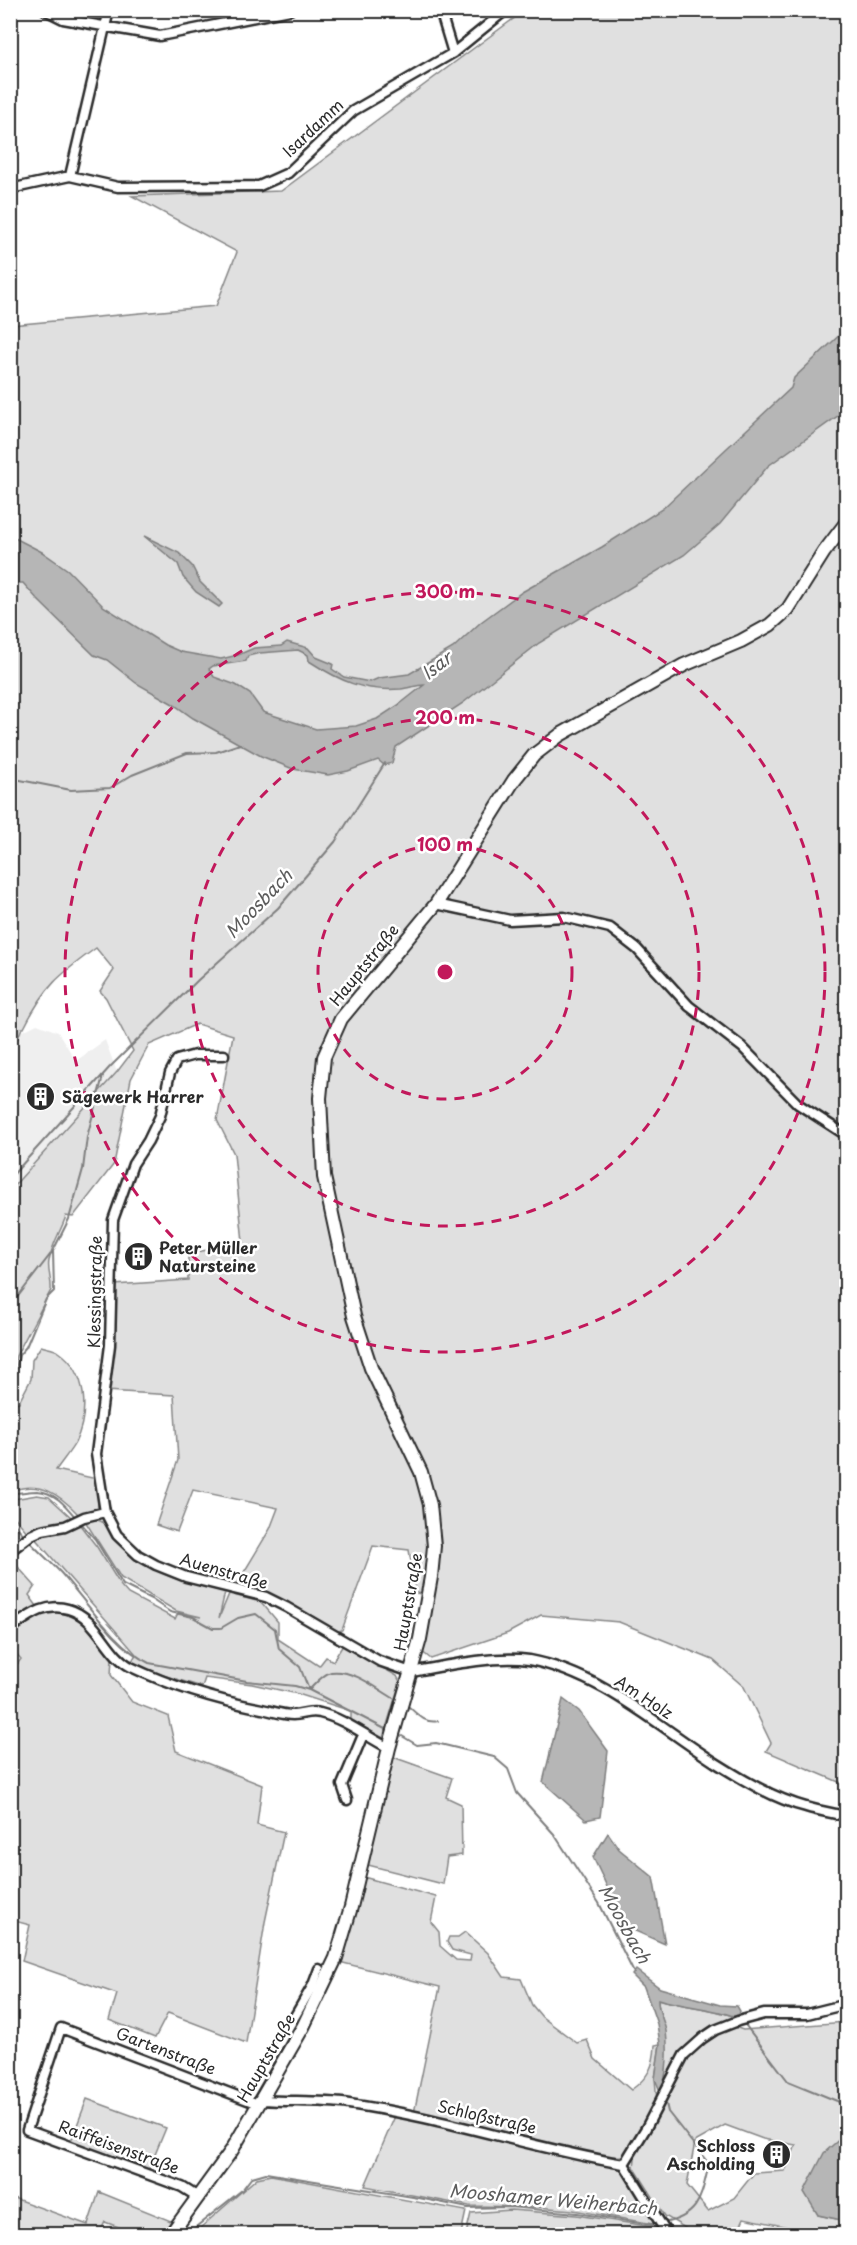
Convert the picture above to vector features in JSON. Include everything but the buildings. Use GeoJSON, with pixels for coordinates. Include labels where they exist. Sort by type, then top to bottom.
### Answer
{"type":"FeatureCollection","features":[{"type":"Feature","properties":{"kind":"main road","name":"Hauptstraße"},"geometry":{"type":"LineString","coordinates":[[171,2235],[232,2150],[256,2101],[303,2027],[336,1958],[351,1907],[389,1748],[420,1639],[431,1577],[434,1546],[430,1505],[420,1472],[371,1368],[354,1316],[324,1177],[320,1098],[324,1057],[341,1019],[436,904],[514,780],[534,755],[560,735],[684,665],[741,641],[770,625],[788,609],[824,552],[846,523]]}},
{"type":"Feature","properties":{"kind":"street"},"geometry":{"type":"LineString","coordinates":[[45,10],[59,18],[160,36],[290,10]]}},
{"type":"Feature","properties":{"kind":"street"},"geometry":{"type":"LineString","coordinates":[[70,176],[109,10]]}},
{"type":"Feature","properties":{"kind":"street"},"geometry":{"type":"LineString","coordinates":[[440,10],[453,53]]}},
{"type":"Feature","properties":{"kind":"street","name":"Isardamm"},"geometry":{"type":"LineString","coordinates":[[10,189],[70,176],[118,187],[260,186],[288,173],[353,111],[453,53],[506,10]]}},
{"type":"Feature","properties":{"kind":"street"},"geometry":{"type":"LineString","coordinates":[[436,904],[510,920],[564,917],[610,928],[637,949],[689,1006],[742,1047],[798,1104],[846,1135]]}},
{"type":"Feature","properties":{"kind":"street","name":"Klessingstraße"},"geometry":{"type":"LineString","coordinates":[[105,1512],[96,1454],[110,1345],[112,1220],[133,1164],[148,1142],[160,1116],[170,1073],[177,1060],[195,1056],[224,1055]]}},
{"type":"Feature","properties":{"kind":"street"},"geometry":{"type":"LineString","coordinates":[[10,1551],[31,1535],[105,1512]]}},
{"type":"Feature","properties":{"kind":"street","name":"Auenstraße"},"geometry":{"type":"LineString","coordinates":[[105,1512],[117,1535],[138,1555],[186,1577],[266,1597],[379,1661],[411,1672]]}},
{"type":"Feature","properties":{"kind":"street"},"geometry":{"type":"LineString","coordinates":[[10,1629],[33,1613],[50,1606],[69,1609],[88,1620],[124,1663],[158,1680],[233,1703],[295,1715],[307,1711],[318,1712],[338,1719],[389,1748]]}},
{"type":"Feature","properties":{"kind":"street","name":"Am Holz"},"geometry":{"type":"LineString","coordinates":[[411,1672],[502,1660],[528,1660],[562,1670],[603,1688],[718,1764],[770,1793],[805,1807],[846,1816]]}},
{"type":"Feature","properties":{"kind":"street"},"geometry":{"type":"LineString","coordinates":[[347,1800],[342,1785],[363,1734]]}},
{"type":"Feature","properties":{"kind":"street"},"geometry":{"type":"LineString","coordinates":[[256,2101],[314,1985],[318,1969]]}},
{"type":"Feature","properties":{"kind":"street"},"geometry":{"type":"LineString","coordinates":[[662,2227],[624,2164],[662,2099],[684,2055],[715,2030],[742,2020],[764,2014],[807,2014],[843,2005],[846,2002]]}},
{"type":"Feature","properties":{"kind":"street","name":"Gartenstraße"},"geometry":{"type":"LineString","coordinates":[[27,2130],[61,2028],[256,2101]]}},
{"type":"Feature","properties":{"kind":"street","name":"Schloßstraße"},"geometry":{"type":"LineString","coordinates":[[256,2101],[325,2101],[351,2104],[488,2132],[624,2164]]}},
{"type":"Feature","properties":{"kind":"street","name":"Raiffeisenstraße"},"geometry":{"type":"LineString","coordinates":[[27,2130],[182,2187],[198,2197]]}},
{"type":"Feature","properties":{"kind":"shaded area"},"geometry":{"type":"Polygon","coordinates":[[[524,11],[846,11],[846,1785],[766,1751],[771,1743],[744,1687],[713,1660],[619,1622],[541,1615],[508,1633],[431,1659],[421,1651],[433,1596],[416,1593],[409,1550],[373,1546],[342,1630],[335,1632],[235,1587],[270,1529],[278,1508],[193,1490],[177,1532],[156,1525],[178,1460],[174,1395],[106,1391],[114,1285],[188,1280],[188,1254],[243,1242],[234,1154],[217,1120],[233,1035],[197,1024],[149,1045],[131,1079],[114,1164],[73,1217],[66,1216],[50,1255],[51,1290],[16,1356],[11,1380],[11,1189],[117,1072],[133,1051],[106,998],[100,991],[114,970],[96,948],[62,974],[46,991],[22,1028],[11,1054],[11,325],[216,306],[237,252],[132,196],[281,191],[524,11]]]}},
{"type":"Feature","properties":{"kind":"shaded area"},"geometry":{"type":"Polygon","coordinates":[[[37,1024],[58,1032],[76,1061],[105,1040],[117,1072],[11,1189],[10,1054],[21,1032],[37,1024]]]}},
{"type":"Feature","properties":{"kind":"shaded area"},"geometry":{"type":"Polygon","coordinates":[[[41,1346],[57,1351],[69,1360],[76,1371],[83,1394],[84,1407],[80,1432],[56,1470],[97,1479],[98,1508],[78,1514],[64,1500],[40,1488],[21,1488],[11,1491],[11,1404],[19,1402],[31,1379],[32,1360],[41,1346]]]}},
{"type":"Feature","properties":{"kind":"shaded area"},"geometry":{"type":"Polygon","coordinates":[[[37,1495],[49,1497],[73,1519],[28,1533],[11,1513],[11,1503],[14,1499],[37,1495]]]}},
{"type":"Feature","properties":{"kind":"shaded area"},"geometry":{"type":"Polygon","coordinates":[[[99,1520],[111,1528],[129,1552],[156,1570],[178,1579],[225,1592],[219,1618],[229,1594],[261,1602],[278,1622],[278,1639],[319,1666],[326,1657],[333,1661],[343,1645],[397,1676],[400,1682],[383,1738],[351,1720],[351,1711],[298,1694],[252,1684],[205,1678],[202,1687],[143,1669],[131,1663],[136,1654],[33,1536],[80,1525],[128,1594],[175,1619],[178,1613],[201,1617],[176,1611],[121,1578],[85,1521],[99,1520]]]}},
{"type":"Feature","properties":{"kind":"shaded area"},"geometry":{"type":"Polygon","coordinates":[[[10,1558],[35,1586],[29,1595],[37,1606],[11,1624],[10,1558]]]}},
{"type":"Feature","properties":{"kind":"shaded area"},"geometry":{"type":"Polygon","coordinates":[[[54,1609],[82,1621],[112,1658],[111,1675],[132,1702],[168,1716],[176,1751],[262,1785],[257,1825],[284,1832],[265,1922],[246,2043],[168,2013],[155,2038],[109,2020],[117,1994],[22,1961],[30,1925],[11,1920],[10,1674],[21,1659],[14,1651],[11,1636],[30,1620],[54,1609]]]}},
{"type":"Feature","properties":{"kind":"shaded area"},"geometry":{"type":"Polygon","coordinates":[[[393,1757],[452,1778],[446,1797],[461,1804],[462,1855],[447,1857],[443,1884],[368,1865],[393,1757]]]}},
{"type":"Feature","properties":{"kind":"shaded area"},"geometry":{"type":"Polygon","coordinates":[[[367,1878],[436,1897],[431,1922],[439,1932],[440,1946],[456,1960],[470,1961],[471,1955],[452,1950],[447,1942],[449,1937],[458,1937],[465,1932],[488,1953],[504,1977],[521,1979],[532,2005],[542,2017],[577,2043],[587,2040],[595,2059],[631,2090],[646,2076],[652,2065],[655,2045],[660,2044],[655,2079],[657,2101],[628,2153],[606,2157],[414,2113],[440,1987],[339,1962],[361,1880],[367,1878]]]}},
{"type":"Feature","properties":{"kind":"shaded area"},"geometry":{"type":"Polygon","coordinates":[[[658,1999],[724,2013],[735,2019],[696,2040],[665,2086],[665,2030],[658,1999]]]}},
{"type":"Feature","properties":{"kind":"shaded area"},"geometry":{"type":"Polygon","coordinates":[[[846,2022],[846,2140],[843,2136],[818,2215],[846,2221],[846,2234],[822,2234],[744,2218],[737,2234],[695,2234],[665,2216],[634,2167],[636,2151],[693,2050],[732,2026],[743,2030],[846,2022]],[[725,2125],[695,2142],[687,2185],[708,2211],[734,2198],[754,2173],[785,2171],[796,2145],[763,2139],[725,2125]]]}},
{"type":"Feature","properties":{"kind":"shaded area"},"geometry":{"type":"Polygon","coordinates":[[[87,2099],[166,2128],[149,2169],[71,2141],[87,2099]]]}},
{"type":"Feature","properties":{"kind":"shaded area"},"geometry":{"type":"Polygon","coordinates":[[[395,2116],[614,2165],[627,2174],[654,2218],[653,2224],[573,2210],[469,2206],[365,2186],[395,2116]]]}},
{"type":"Feature","properties":{"kind":"shaded area"},"geometry":{"type":"Polygon","coordinates":[[[271,2175],[466,2211],[461,2234],[211,2234],[200,2228],[257,2178],[271,2175]]]}},
{"type":"Feature","properties":{"kind":"shaded area"},"geometry":{"type":"Polygon","coordinates":[[[99,2192],[171,2221],[163,2234],[137,2234],[105,2222],[99,2234],[11,2234],[11,2197],[88,2225],[99,2192]]]}},
{"type":"Feature","properties":{"kind":"shaded area"},"geometry":{"type":"Polygon","coordinates":[[[511,2210],[576,2215],[660,2228],[664,2234],[466,2234],[471,2213],[511,2210]]]}},
{"type":"Feature","properties":{"kind":"water","name":"Isar"},"geometry":{"type":"Polygon","coordinates":[[[846,329],[846,410],[768,466],[720,524],[684,555],[539,643],[463,703],[396,747],[392,763],[384,765],[378,760],[348,771],[328,775],[293,769],[261,756],[193,718],[136,683],[107,660],[94,655],[23,583],[14,583],[11,575],[11,536],[42,552],[68,570],[103,606],[165,645],[181,652],[221,659],[254,648],[281,646],[287,642],[308,648],[316,657],[333,664],[332,669],[344,677],[370,682],[379,678],[409,674],[453,648],[481,622],[522,592],[602,547],[662,509],[791,388],[794,378],[846,329]],[[298,650],[260,653],[248,656],[246,661],[213,666],[209,669],[214,677],[236,685],[250,694],[263,712],[316,729],[356,726],[377,719],[424,685],[401,689],[363,687],[320,668],[309,661],[308,655],[298,650]]]}},
{"type":"Feature","properties":{"kind":"water"},"geometry":{"type":"Polygon","coordinates":[[[144,536],[179,553],[192,566],[200,582],[222,604],[219,607],[196,592],[183,577],[178,564],[144,536]]]}},
{"type":"Feature","properties":{"kind":"water"},"geometry":{"type":"Polygon","coordinates":[[[563,1699],[579,1711],[608,1751],[600,1817],[586,1820],[543,1782],[563,1699]]]}},
{"type":"Feature","properties":{"kind":"water"},"geometry":{"type":"Polygon","coordinates":[[[608,1833],[619,1849],[653,1877],[665,1944],[626,1927],[593,1857],[608,1833]]]}},
{"type":"Feature","properties":{"kind":"water"},"geometry":{"type":"Polygon","coordinates":[[[636,1970],[660,1988],[720,2005],[737,2006],[740,2011],[739,2015],[733,2016],[658,1999],[667,2045],[666,2071],[660,2091],[655,2079],[660,2044],[657,2024],[644,1987],[632,1975],[636,1970]]]}},
{"type":"Feature","properties":{"kind":"water"},"geometry":{"type":"Polygon","coordinates":[[[843,2136],[846,2140],[846,2221],[818,2215],[804,2192],[824,2153],[843,2136]]]}},
{"type":"Feature","properties":{"kind":"waterway"},"geometry":{"type":"LineString","coordinates":[[10,778],[71,790],[110,788],[132,775],[187,753],[216,752],[240,744]]}},
{"type":"Feature","properties":{"kind":"waterway","name":"Moosbach"},"geometry":{"type":"LineString","coordinates":[[10,1178],[110,1067],[198,980],[278,908],[335,842],[385,763]]}},
{"type":"Feature","properties":{"kind":"waterway","name":"Moosbach"},"geometry":{"type":"LineString","coordinates":[[10,1387],[19,1355],[26,1347],[46,1299],[54,1291],[53,1251],[69,1219],[83,1169],[87,1137],[103,1076]]}},
{"type":"Feature","properties":{"kind":"waterway"},"geometry":{"type":"LineString","coordinates":[[16,1299],[53,1251]]}},
{"type":"Feature","properties":{"kind":"waterway","name":"Moosbach"},"geometry":{"type":"LineString","coordinates":[[10,1496],[13,1493],[43,1492],[60,1500],[76,1518]]}},
{"type":"Feature","properties":{"kind":"waterway"},"geometry":{"type":"LineString","coordinates":[[10,1519],[24,1535]]}},
{"type":"Feature","properties":{"kind":"waterway","name":"Moosbach"},"geometry":{"type":"LineString","coordinates":[[80,1522],[95,1539],[123,1585],[151,1599],[170,1612],[193,1617],[213,1628],[221,1628],[238,1618],[256,1614],[275,1629],[279,1649],[300,1667],[309,1690],[385,1729]]}},
{"type":"Feature","properties":{"kind":"waterway"},"geometry":{"type":"LineString","coordinates":[[28,1540],[61,1573],[113,1635],[136,1656],[149,1663],[309,1690],[325,1675],[340,1672],[357,1677],[395,1699]]}},
{"type":"Feature","properties":{"kind":"waterway"},"geometry":{"type":"LineString","coordinates":[[409,1707],[426,1720],[438,1721]]}},
{"type":"Feature","properties":{"kind":"waterway","name":"Moosbach"},"geometry":{"type":"LineString","coordinates":[[402,1736],[417,1745],[436,1743],[494,1757],[508,1769],[517,1793],[554,1834],[599,1903],[634,1973]]}},
{"type":"Feature","properties":{"kind":"waterway","name":"Moosbach"},"geometry":{"type":"LineString","coordinates":[[743,2022],[788,2081],[846,2107]]}},
{"type":"Feature","properties":{"kind":"waterway","name":"Mooshamer Weiherbach"},"geometry":{"type":"LineString","coordinates":[[663,2223],[676,2220],[692,2210],[701,2195],[709,2164],[668,2112],[665,2099]]}},
{"type":"Feature","properties":{"kind":"waterway","name":"Mooshamer Weiherbach"},"geometry":{"type":"LineString","coordinates":[[187,2234],[242,2190],[252,2177],[266,2173],[468,2208],[510,2207],[658,2224]]}},
{"type":"Feature","properties":{"kind":"place","name":"Sägewerk Harrer"},"geometry":{"type":"Point","coordinates":[41,1097]}},
{"type":"Feature","properties":{"kind":"place","name":"Peter Müller Natursteine"},"geometry":{"type":"Point","coordinates":[138,1257]}},
{"type":"Feature","properties":{"kind":"place","name":"Schloss Ascholding"},"geometry":{"type":"Point","coordinates":[776,2155]}}]}
